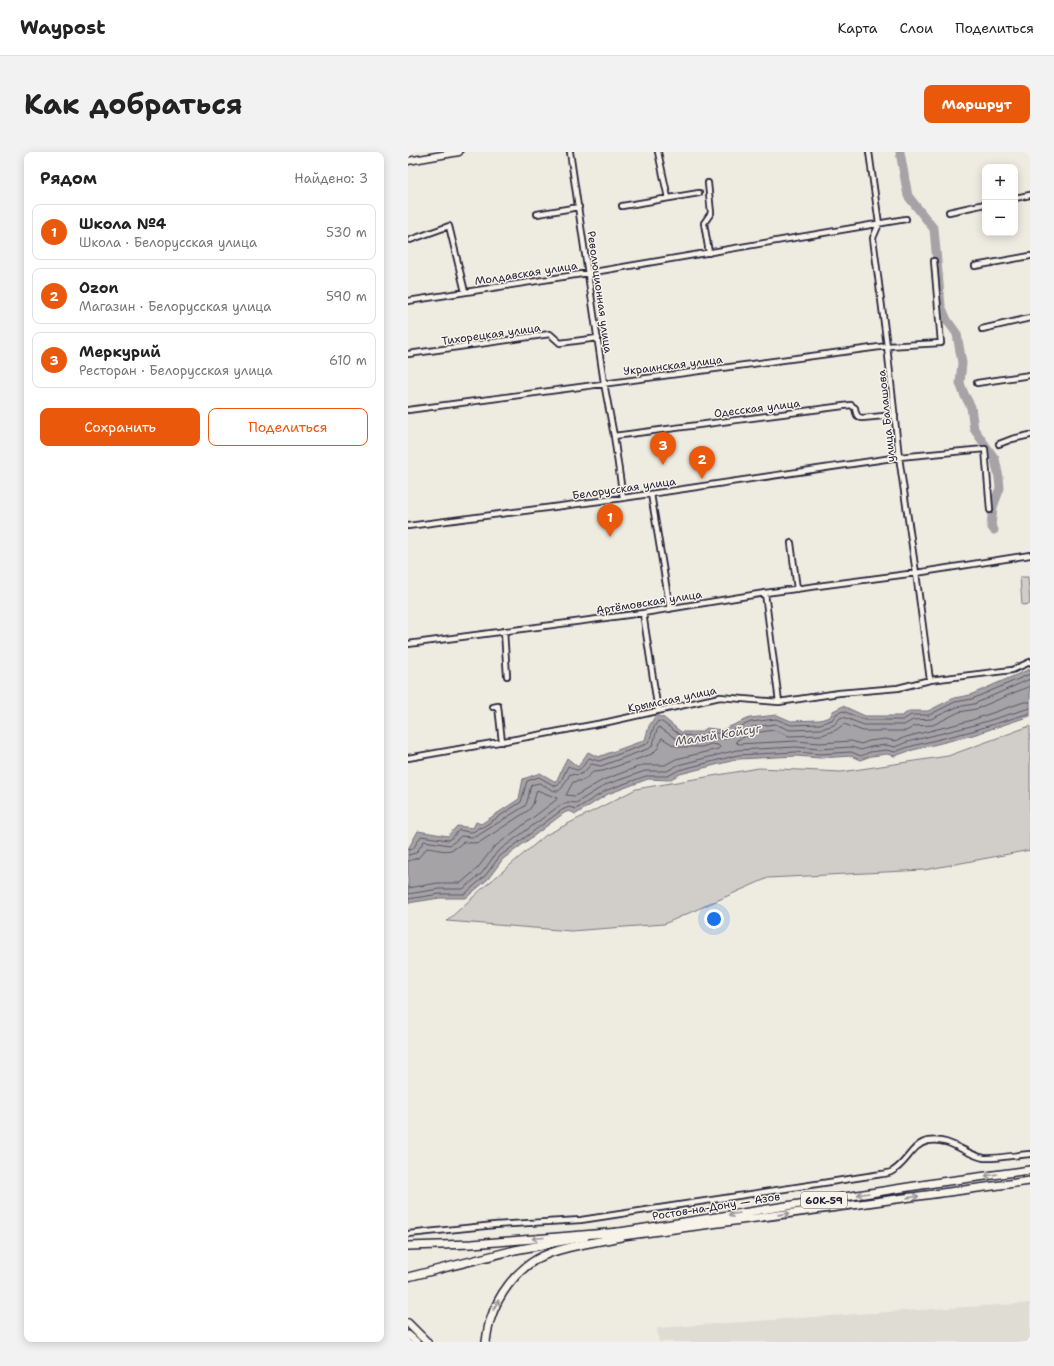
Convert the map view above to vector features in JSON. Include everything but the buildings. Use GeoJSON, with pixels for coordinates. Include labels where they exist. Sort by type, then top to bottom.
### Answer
{"type":"FeatureCollection","features":[{"type":"Feature","properties":{"kind":"main road"},"geometry":{"type":"LineString","coordinates":[[408,161],[459,152]]}},
{"type":"Feature","properties":{"kind":"main road","name":"Ростов-на-Дону — Азов"},"geometry":{"type":"LineString","coordinates":[[408,1277],[515,1250],[941,1182],[1030,1170]]}},
{"type":"Feature","properties":{"kind":"main road","name":"Ростов-на-Дону — Азов"},"geometry":{"type":"LineString","coordinates":[[408,1282],[516,1254],[620,1234],[1030,1181]]}},
{"type":"Feature","properties":{"kind":"main road"},"geometry":{"type":"LineString","coordinates":[[408,1246],[472,1244],[620,1234]]}},
{"type":"Feature","properties":{"kind":"main road"},"geometry":{"type":"LineString","coordinates":[[486,1342],[490,1319],[495,1305],[504,1291],[528,1265],[538,1258],[557,1251],[620,1234]]}},
{"type":"Feature","properties":{"kind":"main road"},"geometry":{"type":"LineString","coordinates":[[408,1324],[427,1342]]}},
{"type":"Feature","properties":{"kind":"main road"},"geometry":{"type":"LineString","coordinates":[[408,1335],[416,1342]]}},
{"type":"Feature","properties":{"kind":"street","name":"Революционная улица"},"geometry":{"type":"LineString","coordinates":[[570,152],[604,383],[614,436],[623,498]]}},
{"type":"Feature","properties":{"kind":"street"},"geometry":{"type":"LineString","coordinates":[[658,152],[668,198]]}},
{"type":"Feature","properties":{"kind":"street","name":"улица Балашова"},"geometry":{"type":"LineString","coordinates":[[869,152],[879,224],[873,238],[900,457],[930,680]]}},
{"type":"Feature","properties":{"kind":"street"},"geometry":{"type":"LineString","coordinates":[[708,183],[711,213],[704,223],[709,253]]}},
{"type":"Feature","properties":{"kind":"street"},"geometry":{"type":"LineString","coordinates":[[622,206],[700,193]]}},
{"type":"Feature","properties":{"kind":"street"},"geometry":{"type":"LineString","coordinates":[[1018,197],[1030,195]]}},
{"type":"Feature","properties":{"kind":"street"},"geometry":{"type":"LineString","coordinates":[[949,212],[982,205]]}},
{"type":"Feature","properties":{"kind":"street"},"geometry":{"type":"LineString","coordinates":[[537,214],[579,207]]}},
{"type":"Feature","properties":{"kind":"street","name":"Молдавская улица"},"geometry":{"type":"LineString","coordinates":[[408,301],[588,273],[906,219]]}},
{"type":"Feature","properties":{"kind":"street","name":"Молдавская улица"},"geometry":{"type":"LineString","coordinates":[[410,240],[449,226],[465,292]]}},
{"type":"Feature","properties":{"kind":"street"},"geometry":{"type":"LineString","coordinates":[[975,266],[1030,256]]}},
{"type":"Feature","properties":{"kind":"street","name":"Украинская улица"},"geometry":{"type":"LineString","coordinates":[[408,410],[887,346],[941,343],[934,261]]}},
{"type":"Feature","properties":{"kind":"street"},"geometry":{"type":"LineString","coordinates":[[982,329],[1030,318]]}},
{"type":"Feature","properties":{"kind":"street","name":"Тихорецкая улица"},"geometry":{"type":"LineString","coordinates":[[408,354],[550,334],[560,343],[598,338]]}},
{"type":"Feature","properties":{"kind":"street"},"geometry":{"type":"LineString","coordinates":[[977,383],[1030,375]]}},
{"type":"Feature","properties":{"kind":"street","name":"Одесская улица"},"geometry":{"type":"LineString","coordinates":[[614,436],[851,405],[855,408],[858,417],[862,418],[895,415]]}},
{"type":"Feature","properties":{"kind":"street"},"geometry":{"type":"LineString","coordinates":[[999,444],[1030,435]]}},
{"type":"Feature","properties":{"kind":"street","name":"Белорусская улица"},"geometry":{"type":"LineString","coordinates":[[408,526],[623,498],[900,457],[985,449],[990,510]]}},
{"type":"Feature","properties":{"kind":"street"},"geometry":{"type":"LineString","coordinates":[[651,494],[670,609]]}},
{"type":"Feature","properties":{"kind":"street"},"geometry":{"type":"LineString","coordinates":[[791,543],[797,589]]}},
{"type":"Feature","properties":{"kind":"street","name":"Артёмовская улица"},"geometry":{"type":"LineString","coordinates":[[408,644],[643,613],[765,593],[916,573],[1030,555]]}},
{"type":"Feature","properties":{"kind":"street"},"geometry":{"type":"LineString","coordinates":[[765,593],[779,702]]}},
{"type":"Feature","properties":{"kind":"street"},"geometry":{"type":"LineString","coordinates":[[643,613],[658,711]]}},
{"type":"Feature","properties":{"kind":"street"},"geometry":{"type":"LineString","coordinates":[[504,632],[507,676]]}},
{"type":"Feature","properties":{"kind":"street","name":"Крымская улица"},"geometry":{"type":"LineString","coordinates":[[408,758],[551,733],[720,697],[779,702],[840,692],[898,688],[930,680],[1012,670],[1030,662]]}},
{"type":"Feature","properties":{"kind":"street"},"geometry":{"type":"LineString","coordinates":[[493,707],[498,706],[502,742]]}},
{"type":"Feature","properties":{"kind":"street"},"geometry":{"type":"LineString","coordinates":[[408,1234],[495,1224],[581,1220],[882,1174],[891,1172],[900,1166],[919,1145],[928,1141],[941,1141],[952,1144],[974,1156],[986,1158],[1030,1154]]}},
{"type":"Feature","properties":{"kind":"shaded area"},"geometry":{"type":"Polygon","coordinates":[[[1020,577],[1028,577],[1030,604],[1022,605],[1020,577]]]}},
{"type":"Feature","properties":{"kind":"shaded area"},"geometry":{"type":"Polygon","coordinates":[[[1030,726],[1030,850],[924,870],[768,878],[664,924],[571,931],[447,921],[484,887],[546,835],[636,789],[759,768],[841,772],[948,756],[1030,726]]]}},
{"type":"Feature","properties":{"kind":"shaded area"},"geometry":{"type":"Polygon","coordinates":[[[1030,1303],[1030,1342],[659,1342],[657,1328],[902,1311],[1030,1303]]]}},
{"type":"Feature","properties":{"kind":"water","name":"Малый Койсуг"},"geometry":{"type":"Polygon","coordinates":[[[1030,669],[1030,716],[973,735],[895,756],[887,754],[871,756],[860,760],[851,756],[820,758],[796,756],[739,759],[680,774],[669,780],[648,779],[608,794],[576,814],[569,811],[564,813],[503,859],[488,879],[466,898],[440,898],[408,903],[408,849],[418,831],[448,836],[457,826],[473,828],[476,822],[481,824],[519,799],[523,779],[540,773],[556,782],[567,758],[578,767],[588,752],[598,757],[645,740],[649,726],[656,715],[664,718],[681,732],[701,732],[707,728],[722,730],[750,718],[777,715],[791,721],[820,720],[830,717],[833,711],[843,706],[865,716],[902,716],[909,711],[928,711],[954,698],[970,695],[1030,669]]]}},
{"type":"Feature","properties":{"kind":"waterway"},"geometry":{"type":"LineString","coordinates":[[900,152],[908,196],[934,229],[941,306],[947,320],[957,334],[962,363],[960,383],[971,407],[974,429],[995,459],[1000,488],[993,507],[991,526],[994,530]]}},
{"type":"Feature","properties":{"kind":"place","name":"Меркурий"},"geometry":{"type":"Point","coordinates":[663,465]}},
{"type":"Feature","properties":{"kind":"place","name":"Ozon"},"geometry":{"type":"Point","coordinates":[702,479]}},
{"type":"Feature","properties":{"kind":"place","name":"Школа №4"},"geometry":{"type":"Point","coordinates":[610,537]}}]}
